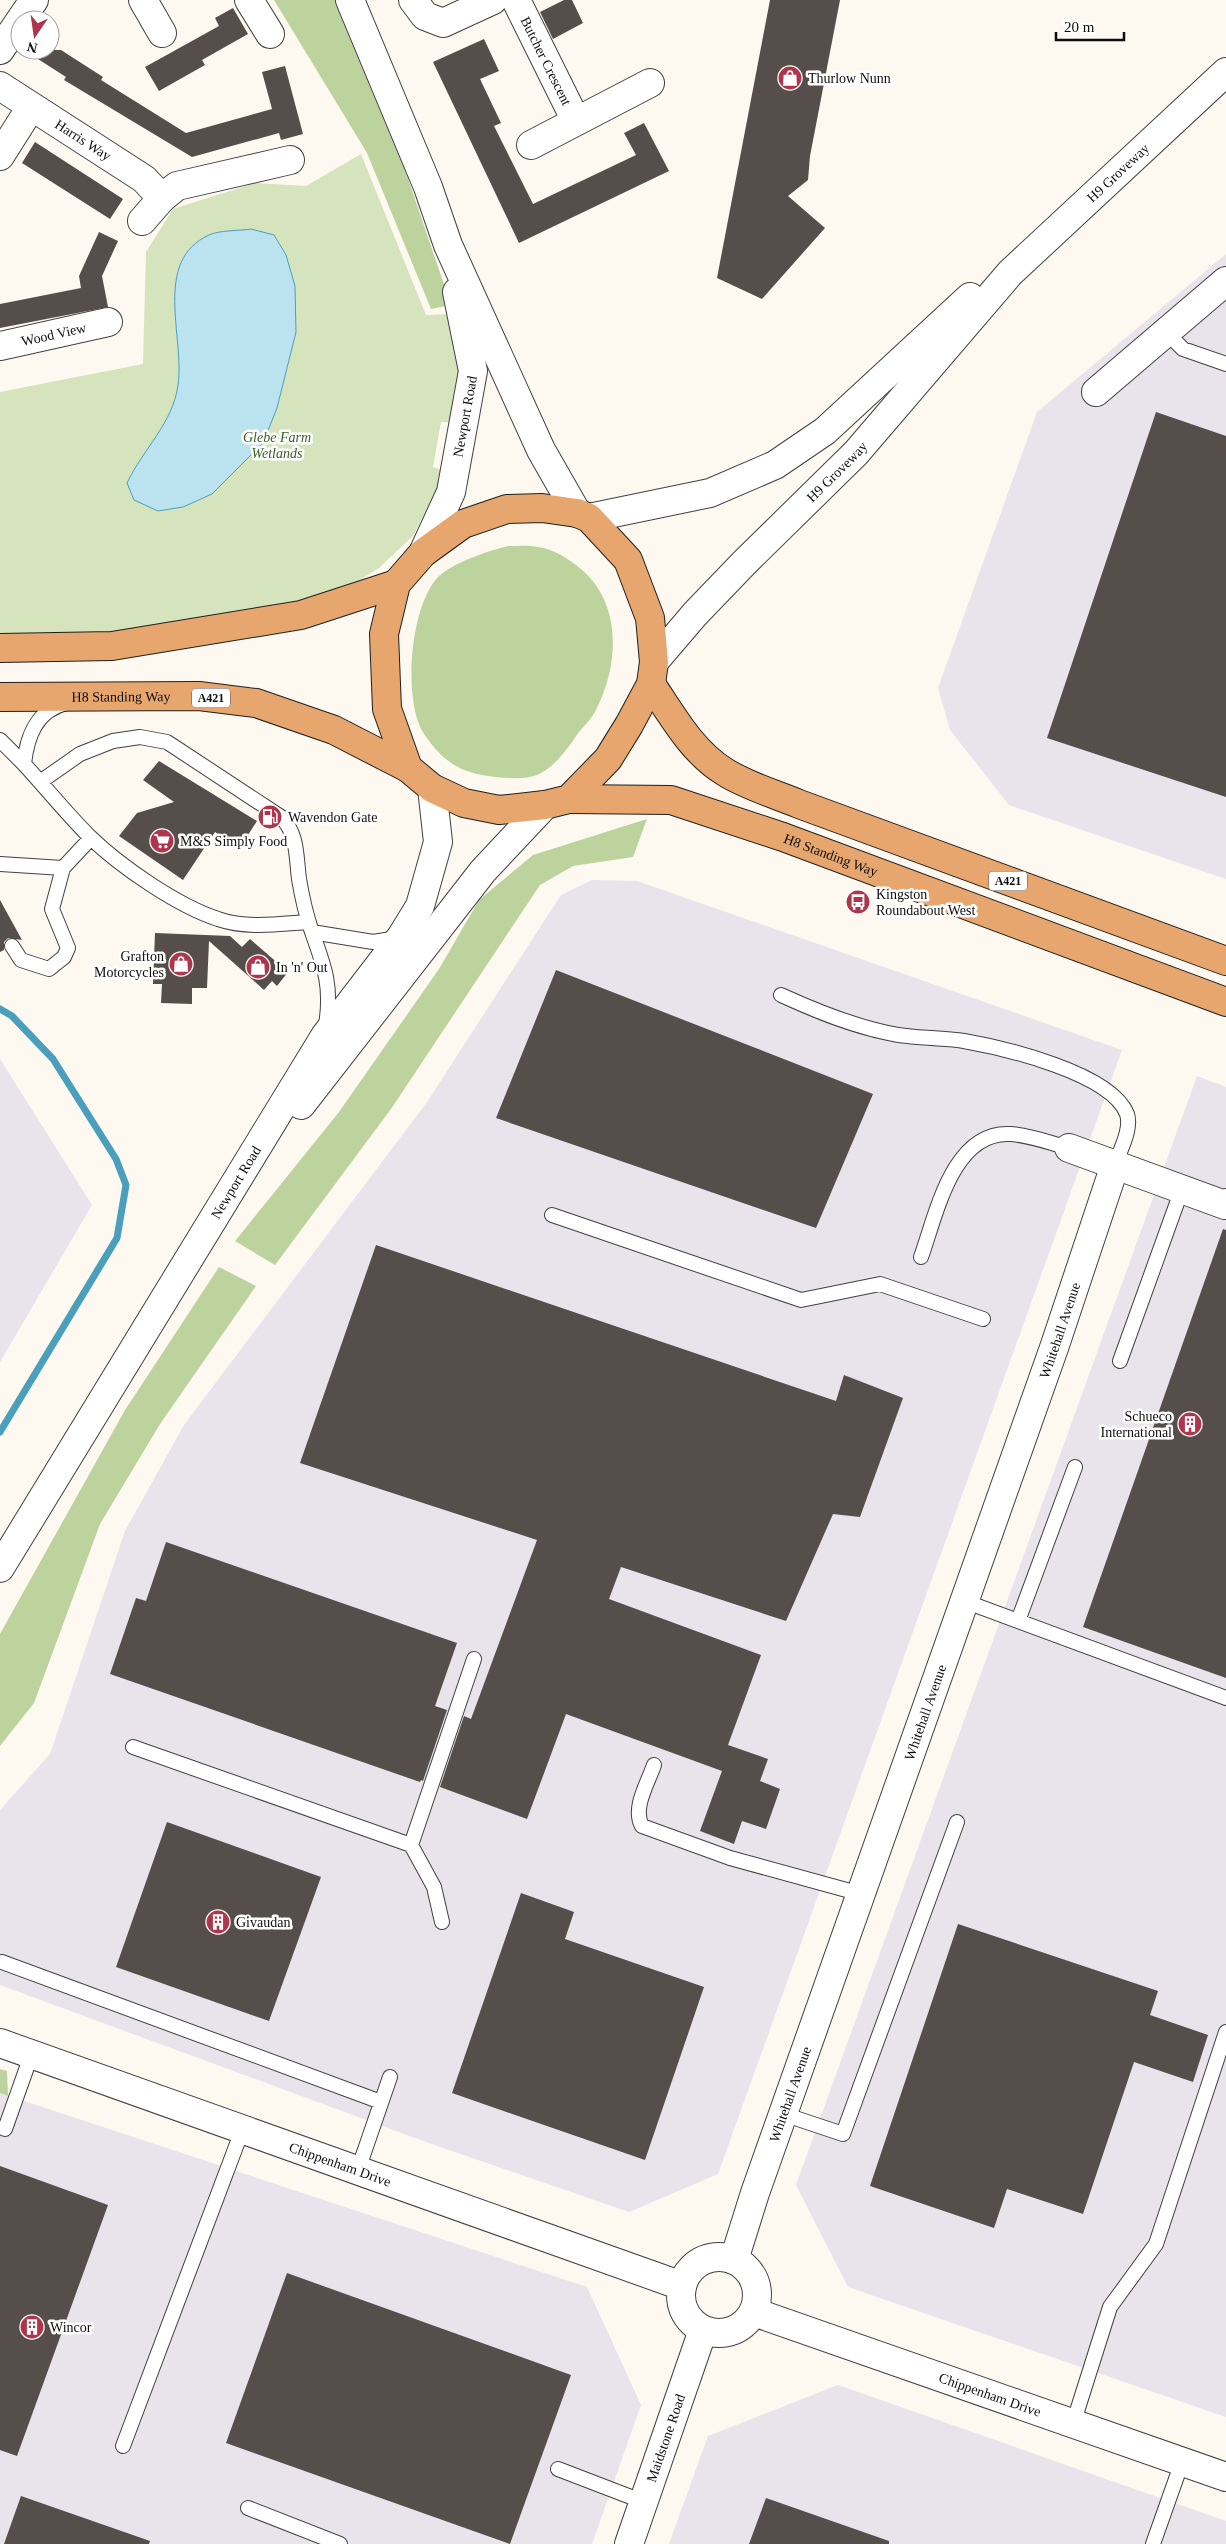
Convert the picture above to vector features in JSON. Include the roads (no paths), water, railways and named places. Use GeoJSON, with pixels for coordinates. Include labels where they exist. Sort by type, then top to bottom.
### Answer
{"type":"FeatureCollection","features":[{"type":"Feature","properties":{"kind":"highway"},"geometry":{"type":"LineString","coordinates":[[408,768],[387,709],[384,634],[396,584],[423,553],[463,524],[508,509],[542,508],[583,515],[628,560],[650,618],[652,673],[629,725],[608,758],[557,802]]}},
{"type":"Feature","properties":{"kind":"highway"},"geometry":{"type":"LineString","coordinates":[[0,648],[112,646],[301,615],[396,584]]}},
{"type":"Feature","properties":{"kind":"highway","name":"A421"},"geometry":{"type":"LineString","coordinates":[[652,673],[697,748],[724,772],[799,804],[1226,961]]}},
{"type":"Feature","properties":{"kind":"highway","name":"H8 Standing Way"},"geometry":{"type":"LineString","coordinates":[[0,697],[199,696],[256,703],[334,730],[408,768],[432,788],[464,803],[500,810],[557,802],[671,800],[783,837],[1226,1002]]}},
{"type":"Feature","properties":{"kind":"street"},"geometry":{"type":"LineString","coordinates":[[0,50],[34,0]]}},
{"type":"Feature","properties":{"kind":"street"},"geometry":{"type":"LineString","coordinates":[[143,0],[160,34]]}},
{"type":"Feature","properties":{"kind":"street"},"geometry":{"type":"LineString","coordinates":[[249,0],[270,34]]}},
{"type":"Feature","properties":{"kind":"street","name":"Newport Road"},"geometry":{"type":"LineString","coordinates":[[350,0],[428,186],[448,245],[541,450],[583,515]]}},
{"type":"Feature","properties":{"kind":"street"},"geometry":{"type":"LineString","coordinates":[[413,0],[425,16],[443,23],[493,0]]}},
{"type":"Feature","properties":{"kind":"street","name":"Butcher Crescent"},"geometry":{"type":"LineString","coordinates":[[516,0],[576,121]]}},
{"type":"Feature","properties":{"kind":"street","name":"H9 Groveway"},"geometry":{"type":"LineString","coordinates":[[652,673],[695,614],[803,503],[856,453],[1010,273],[1226,72]]}},
{"type":"Feature","properties":{"kind":"street","name":"Butcher Crescent"},"geometry":{"type":"LineString","coordinates":[[531,145],[650,83]]}},
{"type":"Feature","properties":{"kind":"street","name":"Harris Way"},"geometry":{"type":"LineString","coordinates":[[0,86],[144,179],[162,198]]}},
{"type":"Feature","properties":{"kind":"street"},"geometry":{"type":"LineString","coordinates":[[0,156],[30,107]]}},
{"type":"Feature","properties":{"kind":"street"},"geometry":{"type":"LineString","coordinates":[[142,221],[162,198],[177,186],[290,160]]}},
{"type":"Feature","properties":{"kind":"street","name":"Newport Road"},"geometry":{"type":"LineString","coordinates":[[423,553],[451,492],[473,371],[448,245]]}},
{"type":"Feature","properties":{"kind":"street","name":"H9 Groveway"},"geometry":{"type":"LineString","coordinates":[[583,515],[710,493],[775,465],[825,431],[967,299],[1010,273]]}},
{"type":"Feature","properties":{"kind":"street"},"geometry":{"type":"LineString","coordinates":[[1096,392],[1226,281]]}},
{"type":"Feature","properties":{"kind":"street","name":"Wood View"},"geometry":{"type":"LineString","coordinates":[[0,346],[108,322]]}},
{"type":"Feature","properties":{"kind":"street","name":"Newport Road"},"geometry":{"type":"LineString","coordinates":[[0,1568],[325,1036],[401,938],[420,906],[438,842],[432,788]]}},
{"type":"Feature","properties":{"kind":"street"},"geometry":{"type":"LineString","coordinates":[[202,1238],[349,1041],[464,895],[557,802]]}},
{"type":"Feature","properties":{"kind":"street"},"geometry":{"type":"LineString","coordinates":[[1069,1148],[1225,1205],[1226,1202]]}},
{"type":"Feature","properties":{"kind":"street","name":"Whitehall Avenue"},"geometry":{"type":"LineString","coordinates":[[734,2260],[783,2114],[1055,1345],[1126,1169]]}},
{"type":"Feature","properties":{"kind":"street","name":"Chippenham Drive"},"geometry":{"type":"LineString","coordinates":[[0,2042],[682,2286]]}},
{"type":"Feature","properties":{"kind":"street"},"geometry":{"type":"LineString","coordinates":[[724,2257],[734,2260],[743,2265],[755,2282],[757,2292],[754,2312],[747,2322],[732,2331],[714,2334],[694,2324],[682,2307],[682,2286],[693,2267],[702,2261],[724,2257]]}},
{"type":"Feature","properties":{"kind":"street","name":"Chippenham Drive"},"geometry":{"type":"LineString","coordinates":[[754,2312],[1226,2477]]}},
{"type":"Feature","properties":{"kind":"street","name":"Maidstone Road"},"geometry":{"type":"LineString","coordinates":[[629,2544],[703,2330]]}},
{"type":"Feature","properties":{"kind":"lane"},"geometry":{"type":"LineString","coordinates":[[1166,332],[1183,349],[1226,364]]}},
{"type":"Feature","properties":{"kind":"lane"},"geometry":{"type":"LineString","coordinates":[[24,764],[27,742],[37,720],[57,706],[92,698]]}},
{"type":"Feature","properties":{"kind":"lane"},"geometry":{"type":"LineString","coordinates":[[40,782],[80,754],[113,741],[140,737],[167,742],[281,817],[288,824],[295,841],[299,880],[310,927],[325,969],[330,1000],[325,1036]]}},
{"type":"Feature","properties":{"kind":"lane"},"geometry":{"type":"LineString","coordinates":[[0,740],[91,838],[121,862],[182,904],[219,920],[260,925],[310,927],[372,942],[401,938]]}},
{"type":"Feature","properties":{"kind":"lane"},"geometry":{"type":"LineString","coordinates":[[12,946],[21,960],[49,970],[64,957],[68,948],[52,909],[63,868],[91,838]]}},
{"type":"Feature","properties":{"kind":"lane"},"geometry":{"type":"LineString","coordinates":[[0,864],[63,868]]}},
{"type":"Feature","properties":{"kind":"lane"},"geometry":{"type":"LineString","coordinates":[[780,995],[824,1015],[859,1026],[891,1034],[963,1041],[1051,1064],[1090,1079],[1108,1090],[1127,1114],[1126,1169]]}},
{"type":"Feature","properties":{"kind":"lane"},"geometry":{"type":"LineString","coordinates":[[921,1258],[955,1168],[973,1145],[989,1137],[1008,1134],[1029,1137],[1069,1148]]}},
{"type":"Feature","properties":{"kind":"lane"},"geometry":{"type":"LineString","coordinates":[[1120,1360],[1182,1189]]}},
{"type":"Feature","properties":{"kind":"lane"},"geometry":{"type":"LineString","coordinates":[[552,1215],[801,1300],[880,1284],[983,1319]]}},
{"type":"Feature","properties":{"kind":"lane"},"geometry":{"type":"LineString","coordinates":[[1018,1621],[1074,1467]]}},
{"type":"Feature","properties":{"kind":"lane"},"geometry":{"type":"LineString","coordinates":[[964,1601],[1226,1698]]}},
{"type":"Feature","properties":{"kind":"lane"},"geometry":{"type":"LineString","coordinates":[[411,1845],[474,1659]]}},
{"type":"Feature","properties":{"kind":"lane"},"geometry":{"type":"LineString","coordinates":[[133,1748],[411,1845],[434,1887],[442,1922]]}},
{"type":"Feature","properties":{"kind":"lane"},"geometry":{"type":"LineString","coordinates":[[654,1765],[639,1806],[638,1818],[642,1826],[730,1858],[861,1894]]}},
{"type":"Feature","properties":{"kind":"lane"},"geometry":{"type":"LineString","coordinates":[[783,2114],[843,2134],[957,1822]]}},
{"type":"Feature","properties":{"kind":"lane"},"geometry":{"type":"LineString","coordinates":[[2,1962],[381,2102]]}},
{"type":"Feature","properties":{"kind":"lane"},"geometry":{"type":"LineString","coordinates":[[1073,2424],[1110,2307],[1156,2244],[1226,2032]]}},
{"type":"Feature","properties":{"kind":"lane"},"geometry":{"type":"LineString","coordinates":[[5,2129],[32,2053]]}},
{"type":"Feature","properties":{"kind":"lane"},"geometry":{"type":"LineString","coordinates":[[358,2170],[390,2077]]}},
{"type":"Feature","properties":{"kind":"lane"},"geometry":{"type":"LineString","coordinates":[[123,2446],[243,2128]]}},
{"type":"Feature","properties":{"kind":"lane"},"geometry":{"type":"LineString","coordinates":[[1153,2544],[1182,2462]]}},
{"type":"Feature","properties":{"kind":"lane"},"geometry":{"type":"LineString","coordinates":[[558,2469],[644,2502]]}},
{"type":"Feature","properties":{"kind":"lane"},"geometry":{"type":"LineString","coordinates":[[248,2508],[340,2544]]}},
{"type":"Feature","properties":{"kind":"water"},"geometry":{"type":"Polygon","coordinates":[[[251,229],[274,235],[286,255],[295,286],[296,332],[277,408],[263,443],[212,494],[183,507],[158,511],[134,500],[127,483],[164,424],[175,399],[179,366],[175,302],[176,281],[181,263],[192,247],[213,233],[251,229]]]}},
{"type":"Feature","properties":{"kind":"waterway"},"geometry":{"type":"LineString","coordinates":[[0,1009],[12,1016],[53,1059],[116,1159],[126,1185],[117,1238],[0,1432]]}},
{"type":"Feature","properties":{"kind":"place","name":"Thurlow Nunn"},"geometry":{"type":"Point","coordinates":[790,78]}},
{"type":"Feature","properties":{"kind":"place","name":"Wavendon Gate"},"geometry":{"type":"Point","coordinates":[270,817]}},
{"type":"Feature","properties":{"kind":"place","name":"M&S Simply Food"},"geometry":{"type":"Point","coordinates":[162,841]}},
{"type":"Feature","properties":{"kind":"place","name":"Kingston Roundabout West"},"geometry":{"type":"Point","coordinates":[858,902]}},
{"type":"Feature","properties":{"kind":"place","name":"Grafton Motorcycles"},"geometry":{"type":"Point","coordinates":[181,964]}},
{"type":"Feature","properties":{"kind":"place","name":"In 'n' Out"},"geometry":{"type":"Point","coordinates":[258,967]}},
{"type":"Feature","properties":{"kind":"place","name":"Schueco International"},"geometry":{"type":"Point","coordinates":[1190,1424]}},
{"type":"Feature","properties":{"kind":"place","name":"Givaudan"},"geometry":{"type":"Point","coordinates":[218,1922]}},
{"type":"Feature","properties":{"kind":"place","name":"Wincor"},"geometry":{"type":"Point","coordinates":[32,2327]}},
{"type":"Feature","properties":{"kind":"park label","name":"Glebe Farm Wetlands"},"geometry":{"type":"Point","coordinates":[277,446]}}]}
